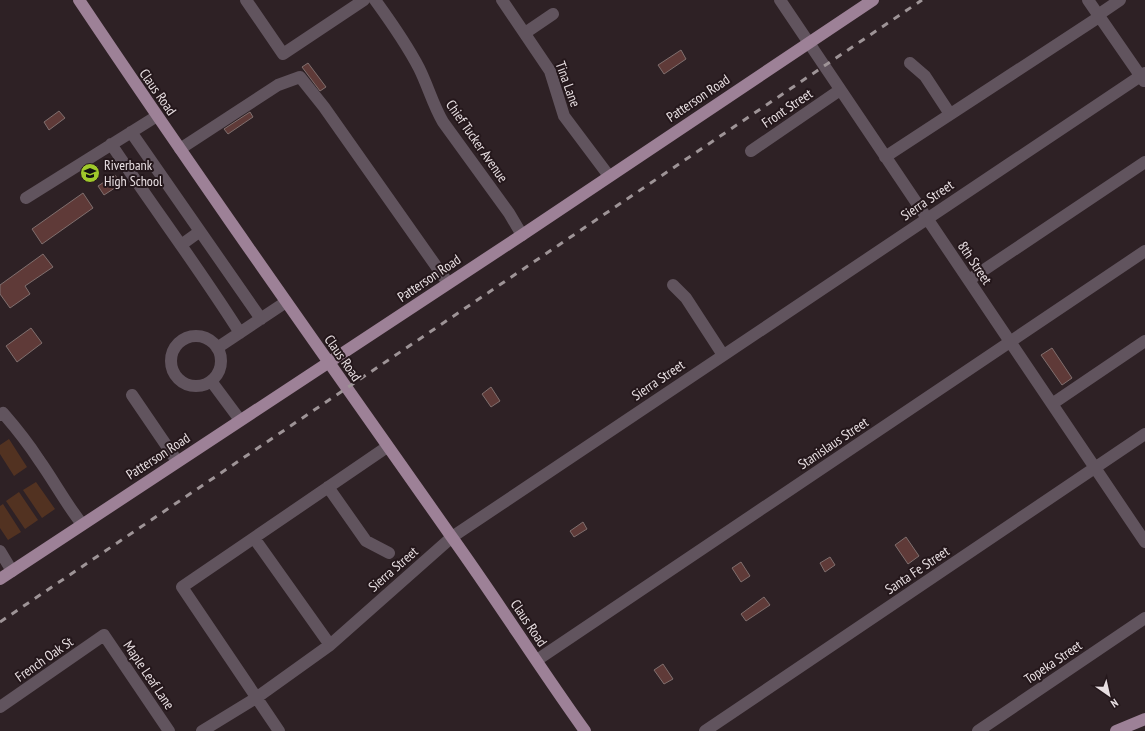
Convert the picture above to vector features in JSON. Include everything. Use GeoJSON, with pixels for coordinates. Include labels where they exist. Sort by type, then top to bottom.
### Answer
{"type":"FeatureCollection","features":[{"type":"Feature","properties":{"kind":"main road","name":"Claus Road"},"geometry":{"type":"LineString","coordinates":[[79,0],[157,116],[452,537],[585,731]]}},
{"type":"Feature","properties":{"kind":"main road","name":"Patterson Road"},"geometry":{"type":"LineString","coordinates":[[0,579],[522,235],[808,42],[873,0]]}},
{"type":"Feature","properties":{"kind":"main road"},"geometry":{"type":"LineString","coordinates":[[1116,731],[1145,719]]}},
{"type":"Feature","properties":{"kind":"street"},"geometry":{"type":"LineString","coordinates":[[246,0],[283,54],[364,0]]}},
{"type":"Feature","properties":{"kind":"street","name":"Chief Tucker Avenue"},"geometry":{"type":"LineString","coordinates":[[375,0],[410,52],[420,70],[434,107],[443,122],[509,213],[522,235]]}},
{"type":"Feature","properties":{"kind":"street","name":"Tina Lane"},"geometry":{"type":"LineString","coordinates":[[502,0],[550,71],[564,116],[609,176]]}},
{"type":"Feature","properties":{"kind":"street","name":"8th Street"},"geometry":{"type":"LineString","coordinates":[[780,0],[1095,468],[1143,536]]}},
{"type":"Feature","properties":{"kind":"street"},"geometry":{"type":"LineString","coordinates":[[1088,0],[1098,16],[1144,77]]}},
{"type":"Feature","properties":{"kind":"street"},"geometry":{"type":"LineString","coordinates":[[885,157],[1120,0]]}},
{"type":"Feature","properties":{"kind":"street"},"geometry":{"type":"LineString","coordinates":[[525,33],[553,14]]}},
{"type":"Feature","properties":{"kind":"street"},"geometry":{"type":"LineString","coordinates":[[910,63],[925,76],[950,114]]}},
{"type":"Feature","properties":{"kind":"street"},"geometry":{"type":"LineString","coordinates":[[180,149],[278,85],[300,77],[324,107],[448,283]]}},
{"type":"Feature","properties":{"kind":"street","name":"Sierra Street"},"geometry":{"type":"LineString","coordinates":[[202,731],[256,698],[330,645],[452,537],[927,219],[1144,77]]}},
{"type":"Feature","properties":{"kind":"street","name":"Front Street"},"geometry":{"type":"LineString","coordinates":[[751,151],[840,90]]}},
{"type":"Feature","properties":{"kind":"street"},"geometry":{"type":"LineString","coordinates":[[26,198],[157,116]]}},
{"type":"Feature","properties":{"kind":"street"},"geometry":{"type":"LineString","coordinates":[[131,132],[199,232],[261,318]]}},
{"type":"Feature","properties":{"kind":"street"},"geometry":{"type":"LineString","coordinates":[[111,144],[240,332]]}},
{"type":"Feature","properties":{"kind":"street"},"geometry":{"type":"LineString","coordinates":[[969,280],[1145,162]]}},
{"type":"Feature","properties":{"kind":"street"},"geometry":{"type":"LineString","coordinates":[[181,245],[199,232]]}},
{"type":"Feature","properties":{"kind":"street","name":"Stanislaus Street"},"geometry":{"type":"LineString","coordinates":[[536,660],[1145,251]]}},
{"type":"Feature","properties":{"kind":"street"},"geometry":{"type":"LineString","coordinates":[[673,286],[686,298],[723,355]]}},
{"type":"Feature","properties":{"kind":"street"},"geometry":{"type":"LineString","coordinates":[[217,348],[286,302]]}},
{"type":"Feature","properties":{"kind":"street"},"geometry":{"type":"LineString","coordinates":[[195,336],[204,337],[217,348],[220,363],[218,371],[211,380],[200,386],[185,384],[173,373],[171,356],[174,348],[180,342],[195,336]]}},
{"type":"Feature","properties":{"kind":"street"},"geometry":{"type":"LineString","coordinates":[[1052,404],[1145,341]]}},
{"type":"Feature","properties":{"kind":"street"},"geometry":{"type":"LineString","coordinates":[[211,380],[240,420]]}},
{"type":"Feature","properties":{"kind":"street"},"geometry":{"type":"LineString","coordinates":[[132,395],[177,461]]}},
{"type":"Feature","properties":{"kind":"street"},"geometry":{"type":"LineString","coordinates":[[0,415],[3,413],[20,433],[40,460],[71,511],[82,524]]}},
{"type":"Feature","properties":{"kind":"street","name":"Santa Fe Street"},"geometry":{"type":"LineString","coordinates":[[705,731],[1145,434]]}},
{"type":"Feature","properties":{"kind":"street"},"geometry":{"type":"LineString","coordinates":[[279,731],[182,587],[388,447]]}},
{"type":"Feature","properties":{"kind":"street"},"geometry":{"type":"LineString","coordinates":[[328,487],[366,541],[389,553]]}},
{"type":"Feature","properties":{"kind":"street"},"geometry":{"type":"LineString","coordinates":[[254,538],[330,645]]}},
{"type":"Feature","properties":{"kind":"street"},"geometry":{"type":"LineString","coordinates":[[0,551],[12,571]]}},
{"type":"Feature","properties":{"kind":"street","name":"Topeka Street"},"geometry":{"type":"LineString","coordinates":[[978,731],[1145,618]]}},
{"type":"Feature","properties":{"kind":"street","name":"French Oak St"},"geometry":{"type":"LineString","coordinates":[[0,707],[104,635]]}},
{"type":"Feature","properties":{"kind":"street","name":"Maple Leaf Lane"},"geometry":{"type":"LineString","coordinates":[[104,635],[169,731]]}},
{"type":"Feature","properties":{"kind":"shaded area"},"geometry":{"type":"Polygon","coordinates":[[[9,439],[27,467],[14,476],[0,454],[0,445],[9,439]]]}},
{"type":"Feature","properties":{"kind":"shaded area"},"geometry":{"type":"Polygon","coordinates":[[[36,482],[55,509],[42,518],[23,490],[36,482]]]}},
{"type":"Feature","properties":{"kind":"shaded area"},"geometry":{"type":"Polygon","coordinates":[[[19,492],[38,520],[25,529],[6,501],[19,492]]]}},
{"type":"Feature","properties":{"kind":"shaded area"},"geometry":{"type":"Polygon","coordinates":[[[3,504],[21,532],[8,540],[0,528],[0,506],[3,504]]]}},
{"type":"Feature","properties":{"kind":"building"},"geometry":{"type":"Polygon","coordinates":[[[681,50],[686,59],[664,74],[658,65],[681,50]]]}},
{"type":"Feature","properties":{"kind":"building"},"geometry":{"type":"Polygon","coordinates":[[[308,63],[326,87],[320,91],[302,67],[308,63]]]}},
{"type":"Feature","properties":{"kind":"building"},"geometry":{"type":"Polygon","coordinates":[[[59,111],[65,118],[49,130],[44,122],[59,111]]]}},
{"type":"Feature","properties":{"kind":"building"},"geometry":{"type":"Polygon","coordinates":[[[250,112],[253,117],[228,134],[224,129],[250,112]]]}},
{"type":"Feature","properties":{"kind":"building"},"geometry":{"type":"Polygon","coordinates":[[[115,175],[121,184],[104,195],[98,186],[115,175]]]}},
{"type":"Feature","properties":{"kind":"building"},"geometry":{"type":"Polygon","coordinates":[[[83,193],[93,208],[42,244],[32,229],[83,193]]]}},
{"type":"Feature","properties":{"kind":"building"},"geometry":{"type":"Polygon","coordinates":[[[43,254],[53,267],[25,286],[30,294],[10,308],[0,294],[0,285],[43,254]]]}},
{"type":"Feature","properties":{"kind":"building"},"geometry":{"type":"Polygon","coordinates":[[[31,328],[42,343],[17,362],[6,346],[31,328]]]}},
{"type":"Feature","properties":{"kind":"building"},"geometry":{"type":"Polygon","coordinates":[[[1052,348],[1072,378],[1062,385],[1041,355],[1052,348]]]}},
{"type":"Feature","properties":{"kind":"building"},"geometry":{"type":"Polygon","coordinates":[[[491,387],[500,401],[491,407],[482,394],[491,387]]]}},
{"type":"Feature","properties":{"kind":"building"},"geometry":{"type":"Polygon","coordinates":[[[583,522],[587,529],[574,537],[570,531],[583,522]]]}},
{"type":"Feature","properties":{"kind":"building"},"geometry":{"type":"Polygon","coordinates":[[[906,537],[919,556],[908,564],[895,545],[906,537]]]}},
{"type":"Feature","properties":{"kind":"building"},"geometry":{"type":"Polygon","coordinates":[[[830,557],[835,565],[825,572],[820,563],[830,557]]]}},
{"type":"Feature","properties":{"kind":"building"},"geometry":{"type":"Polygon","coordinates":[[[741,562],[750,576],[741,582],[732,568],[741,562]]]}},
{"type":"Feature","properties":{"kind":"building"},"geometry":{"type":"Polygon","coordinates":[[[764,597],[770,605],[746,621],[741,614],[764,597]]]}},
{"type":"Feature","properties":{"kind":"building"},"geometry":{"type":"Polygon","coordinates":[[[663,664],[673,679],[664,684],[654,670],[663,664]]]}},
{"type":"Feature","properties":{"kind":"railway"},"geometry":{"type":"LineString","coordinates":[[0,622],[922,0]]}},
{"type":"Feature","properties":{"kind":"place","name":"Riverbank High School"},"geometry":{"type":"Point","coordinates":[90,173]}}]}
